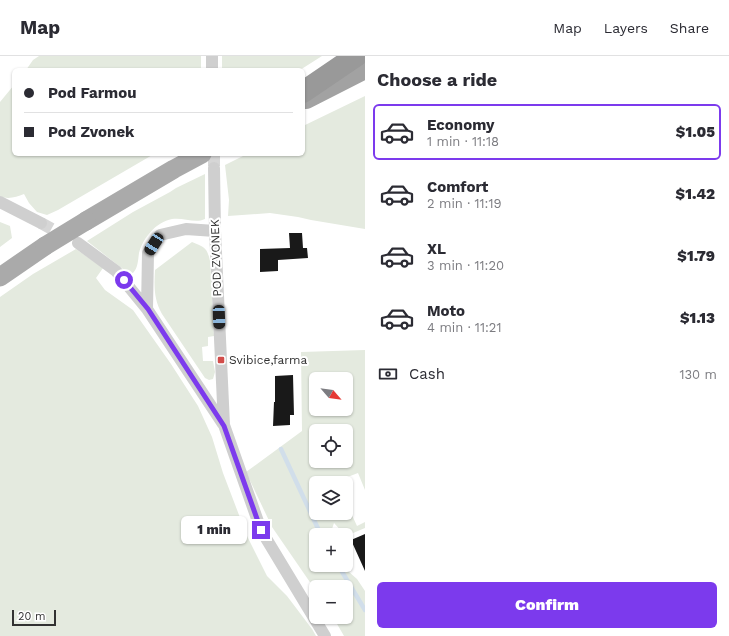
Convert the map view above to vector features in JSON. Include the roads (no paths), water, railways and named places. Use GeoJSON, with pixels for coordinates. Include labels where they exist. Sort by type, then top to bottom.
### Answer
{"type":"FeatureCollection","features":[{"type":"Feature","properties":{"kind":"highway"},"geometry":{"type":"LineString","coordinates":[[305,91],[356,56]]}},
{"type":"Feature","properties":{"kind":"highway"},"geometry":{"type":"LineString","coordinates":[[305,100],[365,69]]}},
{"type":"Feature","properties":{"kind":"highway"},"geometry":{"type":"LineString","coordinates":[[305,107],[365,82]]}},
{"type":"Feature","properties":{"kind":"main road"},"geometry":{"type":"LineString","coordinates":[[0,277],[45,246],[174,169],[208,161]]}},
{"type":"Feature","properties":{"kind":"street"},"geometry":{"type":"LineString","coordinates":[[212,56],[212,68]]}},
{"type":"Feature","properties":{"kind":"street","name":"POD ZVONEK"},"geometry":{"type":"LineString","coordinates":[[208,161],[215,231],[224,426],[261,530],[325,636]]}},
{"type":"Feature","properties":{"kind":"street"},"geometry":{"type":"LineString","coordinates":[[0,202],[41,223]]}},
{"type":"Feature","properties":{"kind":"street"},"geometry":{"type":"LineString","coordinates":[[148,309],[148,253],[160,235],[186,229],[215,231]]}},
{"type":"Feature","properties":{"kind":"street"},"geometry":{"type":"LineString","coordinates":[[78,243],[116,271],[148,309],[224,426]]}},
{"type":"Feature","properties":{"kind":"waterway"},"geometry":{"type":"LineString","coordinates":[[281,449],[318,528]]}},
{"type":"Feature","properties":{"kind":"waterway"},"geometry":{"type":"LineString","coordinates":[[342,572],[365,610]]}},
{"type":"Feature","properties":{"kind":"tunnel"},"geometry":{"type":"LineString","coordinates":[[214,156],[214,168]]}},
{"type":"Feature","properties":{"kind":"tunnel"},"geometry":{"type":"LineString","coordinates":[[41,223],[68,238]]}},
{"type":"Feature","properties":{"kind":"place","name":"Svibice,farma"},"geometry":{"type":"Point","coordinates":[221,360]}}]}
